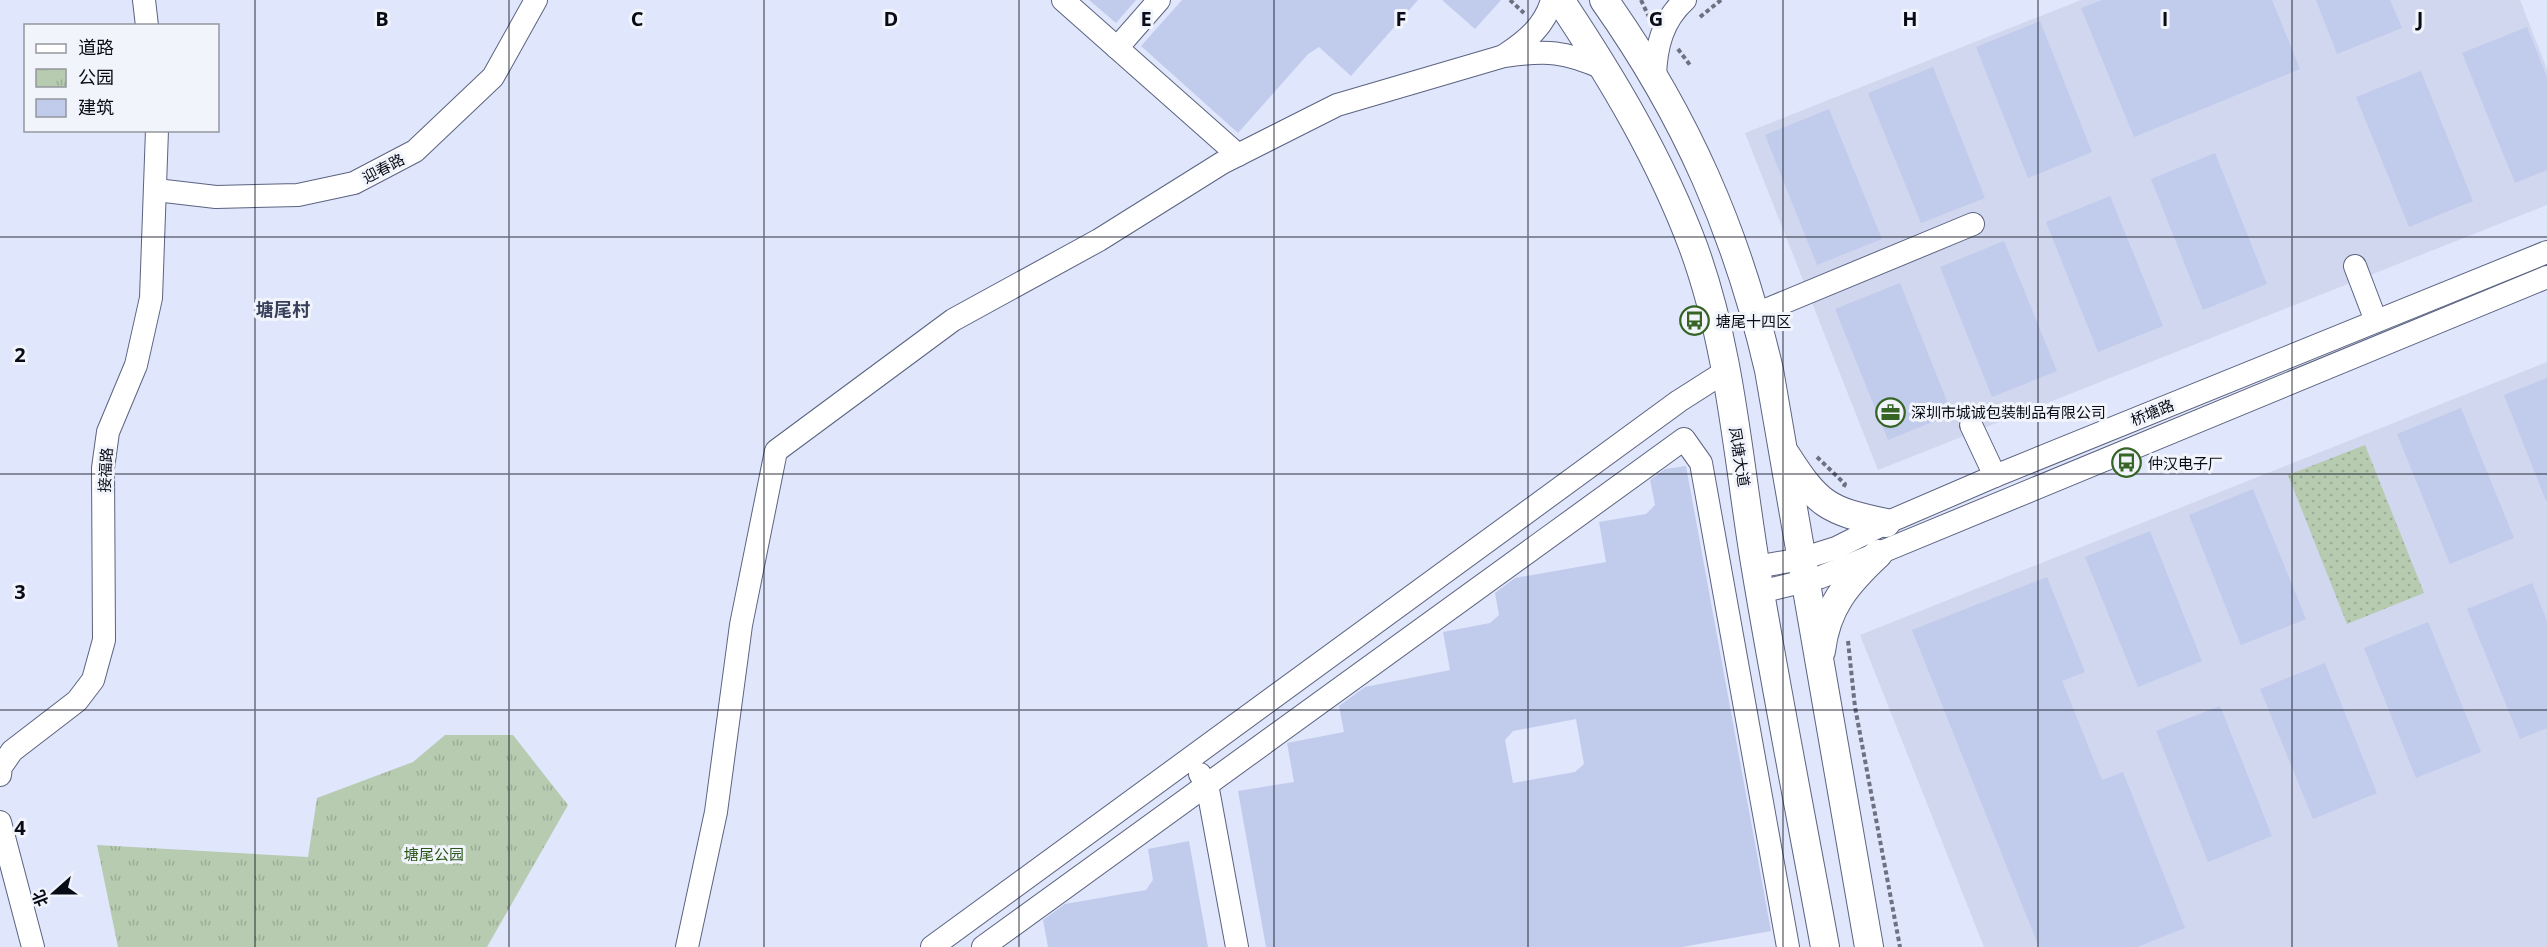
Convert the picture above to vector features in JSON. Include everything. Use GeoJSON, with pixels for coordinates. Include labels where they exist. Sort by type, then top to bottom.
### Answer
{"type":"FeatureCollection","features":[{"type":"Feature","properties":{"kind":"main road","name":"凤塘大道"},"geometry":{"type":"LineString","coordinates":[[1560,0],[1605,69],[1648,145],[1689,237],[1710,302],[1726,371],[1758,579],[1824,943]]}},
{"type":"Feature","properties":{"kind":"main road"},"geometry":{"type":"LineString","coordinates":[[1604,0],[1655,76],[1684,129],[1726,226],[1756,314],[1768,370],[1869,947]]}},
{"type":"Feature","properties":{"kind":"main road"},"geometry":{"type":"LineString","coordinates":[[1781,447],[1814,494],[1831,508],[1845,514],[1886,523]]}},
{"type":"Feature","properties":{"kind":"main road"},"geometry":{"type":"LineString","coordinates":[[1819,665],[1824,628],[1834,605],[1846,587],[1878,554]]}},
{"type":"Feature","properties":{"kind":"street"},"geometry":{"type":"LineString","coordinates":[[144,0],[147,24]]}},
{"type":"Feature","properties":{"kind":"street","name":"迎春路"},"geometry":{"type":"LineString","coordinates":[[156,190],[216,197],[298,195],[354,183],[415,151],[493,77],[536,0]]}},
{"type":"Feature","properties":{"kind":"street"},"geometry":{"type":"LineString","coordinates":[[1064,0],[1238,155]]}},
{"type":"Feature","properties":{"kind":"street"},"geometry":{"type":"LineString","coordinates":[[1117,48],[1159,0]]}},
{"type":"Feature","properties":{"kind":"street"},"geometry":{"type":"LineString","coordinates":[[1504,56],[1525,42],[1539,27],[1548,13],[1552,0]]}},
{"type":"Feature","properties":{"kind":"street"},"geometry":{"type":"LineString","coordinates":[[1655,76],[1656,50],[1662,31],[1685,0]]}},
{"type":"Feature","properties":{"kind":"street"},"geometry":{"type":"LineString","coordinates":[[687,947],[716,812],[741,625],[776,451],[953,320],[1099,240],[1238,155],[1337,105],[1504,56],[1551,52],[1577,58],[1605,69]]}},
{"type":"Feature","properties":{"kind":"street","name":"接福路"},"geometry":{"type":"LineString","coordinates":[[0,775],[1,767],[12,751],[77,701],[93,680],[104,640],[105,459],[108,432],[136,365],[152,298],[157,132]]}},
{"type":"Feature","properties":{"kind":"street"},"geometry":{"type":"LineString","coordinates":[[1756,314],[1972,224]]}},
{"type":"Feature","properties":{"kind":"street","name":"桥塘路"},"geometry":{"type":"LineString","coordinates":[[1803,571],[1836,548],[1886,523],[1995,476],[2547,252]]}},
{"type":"Feature","properties":{"kind":"street"},"geometry":{"type":"LineString","coordinates":[[2355,266],[2376,321]]}},
{"type":"Feature","properties":{"kind":"street","name":"桥塘路"},"geometry":{"type":"LineString","coordinates":[[1758,579],[1878,554],[2547,277]]}},
{"type":"Feature","properties":{"kind":"street"},"geometry":{"type":"LineString","coordinates":[[932,947],[1679,400],[1726,371]]}},
{"type":"Feature","properties":{"kind":"street"},"geometry":{"type":"LineString","coordinates":[[1971,425],[1995,476]]}},
{"type":"Feature","properties":{"kind":"street"},"geometry":{"type":"LineString","coordinates":[[983,947],[1684,439],[1701,463],[1784,946],[1824,943]]}},
{"type":"Feature","properties":{"kind":"street"},"geometry":{"type":"LineString","coordinates":[[1189,759],[1207,784],[1237,947]]}},
{"type":"Feature","properties":{"kind":"street"},"geometry":{"type":"LineString","coordinates":[[0,822],[33,947]]}},
{"type":"Feature","properties":{"kind":"path"},"geometry":{"type":"LineString","coordinates":[[1815,455],[1845,484],[1840,494]]}},
{"type":"Feature","properties":{"kind":"path"},"geometry":{"type":"LineString","coordinates":[[1855,707],[1900,947]]}},
{"type":"Feature","properties":{"kind":"shaded area"},"geometry":{"type":"Polygon","coordinates":[[[2081,0],[2520,0],[2547,69],[2547,205],[1878,470],[1745,133],[2081,0]]]}},
{"type":"Feature","properties":{"kind":"shaded area"},"geometry":{"type":"Polygon","coordinates":[[[2547,362],[2547,947],[1984,947],[1860,635],[2547,362]]]}},
{"type":"Feature","properties":{"kind":"green space"},"geometry":{"type":"Polygon","coordinates":[[[2365,445],[2424,593],[2347,624],[2288,475],[2365,445]]]}},
{"type":"Feature","properties":{"kind":"green space","name":"塘尾公园"},"geometry":{"type":"Polygon","coordinates":[[[445,735],[513,735],[568,805],[487,947],[118,947],[97,845],[308,857],[317,798],[413,762],[445,735]]]}},
{"type":"Feature","properties":{"kind":"building"},"geometry":{"type":"Polygon","coordinates":[[[1089,0],[1136,0],[1116,23],[1089,0]]]}},
{"type":"Feature","properties":{"kind":"building"},"geometry":{"type":"Polygon","coordinates":[[[1182,0],[1418,0],[1351,76],[1319,47],[1308,54],[1238,133],[1141,46],[1182,0]]]}},
{"type":"Feature","properties":{"kind":"building"},"geometry":{"type":"Polygon","coordinates":[[[1442,0],[1501,0],[1475,29],[1442,0]]]}},
{"type":"Feature","properties":{"kind":"building"},"geometry":{"type":"Polygon","coordinates":[[[2102,0],[2272,0],[2300,69],[2134,137],[2081,8],[2102,0]]]}},
{"type":"Feature","properties":{"kind":"building"},"geometry":{"type":"Polygon","coordinates":[[[2316,0],[2390,0],[2402,28],[2337,54],[2316,0]]]}},
{"type":"Feature","properties":{"kind":"building"},"geometry":{"type":"Polygon","coordinates":[[[2040,21],[2092,152],[2028,178],[1976,47],[2040,21]]]}},
{"type":"Feature","properties":{"kind":"building"},"geometry":{"type":"Polygon","coordinates":[[[2527,27],[2547,77],[2547,170],[2515,183],[2462,53],[2527,27]]]}},
{"type":"Feature","properties":{"kind":"building"},"geometry":{"type":"Polygon","coordinates":[[[1933,67],[1985,198],[1921,223],[1868,93],[1933,67]]]}},
{"type":"Feature","properties":{"kind":"building"},"geometry":{"type":"Polygon","coordinates":[[[2421,71],[2473,201],[2409,227],[2356,97],[2421,71]]]}},
{"type":"Feature","properties":{"kind":"building"},"geometry":{"type":"Polygon","coordinates":[[[1829,109],[1882,239],[1817,265],[1765,135],[1829,109]]]}},
{"type":"Feature","properties":{"kind":"building"},"geometry":{"type":"Polygon","coordinates":[[[2215,153],[2267,284],[2203,310],[2151,179],[2215,153]]]}},
{"type":"Feature","properties":{"kind":"building"},"geometry":{"type":"Polygon","coordinates":[[[2110,196],[2163,326],[2098,352],[2046,222],[2110,196]]]}},
{"type":"Feature","properties":{"kind":"building"},"geometry":{"type":"Polygon","coordinates":[[[2004,241],[2057,371],[1992,397],[1940,267],[2004,241]]]}},
{"type":"Feature","properties":{"kind":"building"},"geometry":{"type":"Polygon","coordinates":[[[1900,283],[1952,414],[1888,440],[1835,309],[1900,283]]]}},
{"type":"Feature","properties":{"kind":"building"},"geometry":{"type":"Polygon","coordinates":[[[2547,378],[2547,501],[2546,501],[2504,395],[2547,378]]]}},
{"type":"Feature","properties":{"kind":"building"},"geometry":{"type":"Polygon","coordinates":[[[2461,408],[2514,538],[2450,564],[2397,434],[2461,408]]]}},
{"type":"Feature","properties":{"kind":"building"},"geometry":{"type":"Polygon","coordinates":[[[1686,466],[1771,931],[1682,947],[1266,947],[1238,791],[1294,782],[1287,743],[1344,732],[1339,706],[1365,687],[1450,670],[1443,632],[1490,623],[1499,615],[1495,593],[1515,578],[1606,562],[1599,522],[1646,514],[1655,505],[1650,480],[1665,469],[1686,466]],[[1576,719],[1513,731],[1505,740],[1513,783],[1575,772],[1584,764],[1576,719]]]}},
{"type":"Feature","properties":{"kind":"building"},"geometry":{"type":"Polygon","coordinates":[[[2253,489],[2306,619],[2241,645],[2189,515],[2253,489]]]}},
{"type":"Feature","properties":{"kind":"building"},"geometry":{"type":"Polygon","coordinates":[[[2150,531],[2202,661],[2138,687],[2085,557],[2150,531]]]}},
{"type":"Feature","properties":{"kind":"building"},"geometry":{"type":"Polygon","coordinates":[[[2047,577],[2085,672],[2062,681],[2102,780],[2123,772],[2185,928],[2137,947],[2039,947],[1912,630],[2047,577]]]}},
{"type":"Feature","properties":{"kind":"building"},"geometry":{"type":"Polygon","coordinates":[[[2532,583],[2547,621],[2547,728],[2520,739],[2467,609],[2532,583]]]}},
{"type":"Feature","properties":{"kind":"building"},"geometry":{"type":"Polygon","coordinates":[[[2428,622],[2481,752],[2416,778],[2364,648],[2428,622]]]}},
{"type":"Feature","properties":{"kind":"building"},"geometry":{"type":"Polygon","coordinates":[[[2325,663],[2377,793],[2313,819],[2260,689],[2325,663]]]}},
{"type":"Feature","properties":{"kind":"building"},"geometry":{"type":"Polygon","coordinates":[[[2220,706],[2272,836],[2208,862],[2156,731],[2220,706]]]}},
{"type":"Feature","properties":{"kind":"building"},"geometry":{"type":"Polygon","coordinates":[[[1189,841],[1208,947],[1048,947],[1043,920],[1065,904],[1146,890],[1153,880],[1148,849],[1189,841]]]}},
{"type":"Feature","properties":{"kind":"place","name":"塘尾十四区"},"geometry":{"type":"Point","coordinates":[1695,321]}},
{"type":"Feature","properties":{"kind":"place","name":"深圳市城诚包装制品有限公司"},"geometry":{"type":"Point","coordinates":[1890,412]}},
{"type":"Feature","properties":{"kind":"place","name":"仲汉电子厂"},"geometry":{"type":"Point","coordinates":[2127,463]}},
{"type":"Feature","properties":{"kind":"district","name":"塘尾村"},"geometry":{"type":"Point","coordinates":[283,309]}}]}
